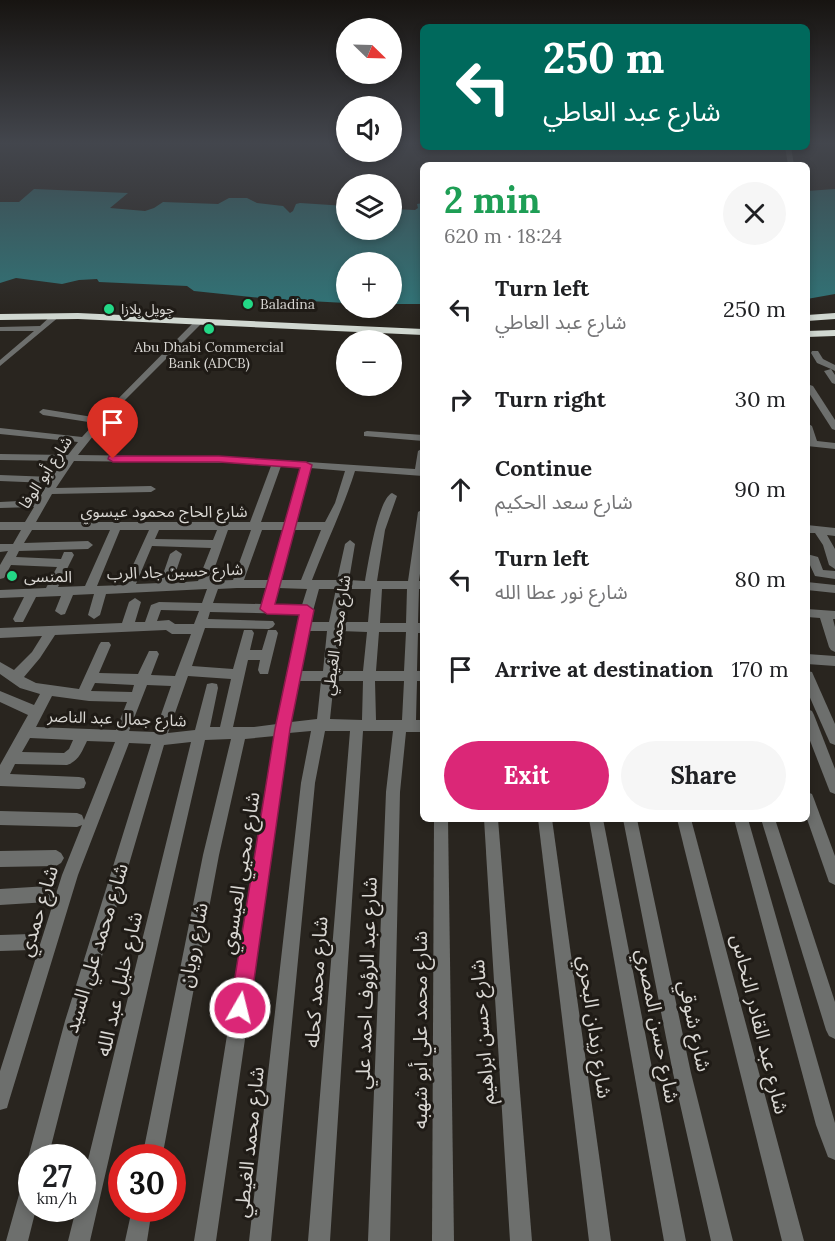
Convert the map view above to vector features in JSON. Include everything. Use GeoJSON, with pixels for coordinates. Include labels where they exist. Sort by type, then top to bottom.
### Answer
{"type":"FeatureCollection","features":[{"type":"Feature","properties":{"kind":"highway"},"geometry":{"type":"LineString","coordinates":[[0,313],[93,312],[420,327]]}},
{"type":"Feature","properties":{"kind":"highway"},"geometry":{"type":"LineString","coordinates":[[0,317],[56,316],[359,330]]}},
{"type":"Feature","properties":{"kind":"highway"},"geometry":{"type":"LineString","coordinates":[[810,318],[835,316]]}},
{"type":"Feature","properties":{"kind":"highway"},"geometry":{"type":"LineString","coordinates":[[810,327],[835,327]]}},
{"type":"Feature","properties":{"kind":"highway"},"geometry":{"type":"LineString","coordinates":[[402,332],[420,332]]}},
{"type":"Feature","properties":{"kind":"highway"},"geometry":{"type":"LineString","coordinates":[[402,333],[420,336]]}},
{"type":"Feature","properties":{"kind":"highway"},"geometry":{"type":"LineString","coordinates":[[810,334],[835,333]]}},
{"type":"Feature","properties":{"kind":"highway"},"geometry":{"type":"LineString","coordinates":[[810,343],[835,343]]}},
{"type":"Feature","properties":{"kind":"street"},"geometry":{"type":"LineString","coordinates":[[0,364],[56,316]]}},
{"type":"Feature","properties":{"kind":"street","name":"شارع أبو الوفا"},"geometry":{"type":"LineString","coordinates":[[0,575],[55,480],[84,440],[102,421],[111,416],[202,322]]}},
{"type":"Feature","properties":{"kind":"street"},"geometry":{"type":"LineString","coordinates":[[0,329],[42,328]]}},
{"type":"Feature","properties":{"kind":"street"},"geometry":{"type":"LineString","coordinates":[[815,353],[820,361],[832,369],[835,381]]}},
{"type":"Feature","properties":{"kind":"street"},"geometry":{"type":"LineString","coordinates":[[810,387],[835,428]]}},
{"type":"Feature","properties":{"kind":"street"},"geometry":{"type":"LineString","coordinates":[[43,412],[102,421]]}},
{"type":"Feature","properties":{"kind":"street"},"geometry":{"type":"LineString","coordinates":[[0,431],[84,440]]}},
{"type":"Feature","properties":{"kind":"street"},"geometry":{"type":"LineString","coordinates":[[366,434],[420,438]]}},
{"type":"Feature","properties":{"kind":"street"},"geometry":{"type":"LineString","coordinates":[[810,443],[834,449]]}},
{"type":"Feature","properties":{"kind":"street"},"geometry":{"type":"LineString","coordinates":[[0,457],[205,459],[420,473]]}},
{"type":"Feature","properties":{"kind":"street"},"geometry":{"type":"LineString","coordinates":[[237,584],[277,463]]}},
{"type":"Feature","properties":{"kind":"street"},"geometry":{"type":"LineString","coordinates":[[267,609],[306,465]]}},
{"type":"Feature","properties":{"kind":"street","name":"شارع محيي العيسوي"},"geometry":{"type":"LineString","coordinates":[[205,1241],[282,729],[292,676],[310,584],[322,538],[340,503],[351,468]]}},
{"type":"Feature","properties":{"kind":"street"},"geometry":{"type":"LineString","coordinates":[[0,478],[55,480]]}},
{"type":"Feature","properties":{"kind":"street"},"geometry":{"type":"LineString","coordinates":[[49,491],[151,489]]}},
{"type":"Feature","properties":{"kind":"street","name":"شارع محمد كحله"},"geometry":{"type":"LineString","coordinates":[[319,1241],[369,676],[374,585],[380,530],[392,496]]}},
{"type":"Feature","properties":{"kind":"street"},"geometry":{"type":"LineString","coordinates":[[0,505],[42,503]]}},
{"type":"Feature","properties":{"kind":"street"},"geometry":{"type":"LineString","coordinates":[[94,615],[95,591],[117,525]]}},
{"type":"Feature","properties":{"kind":"street"},"geometry":{"type":"LineString","coordinates":[[128,590],[156,525]]}},
{"type":"Feature","properties":{"kind":"street","name":"شارع الحاج محمود عيسوي"},"geometry":{"type":"LineString","coordinates":[[0,526],[328,526]]}},
{"type":"Feature","properties":{"kind":"street","name":"شارع محمد علي السيد"},"geometry":{"type":"LineString","coordinates":[[42,1144],[74,1022],[159,739],[207,606],[208,586],[224,526]]}},
{"type":"Feature","properties":{"kind":"street"},"geometry":{"type":"LineString","coordinates":[[812,532],[835,532]]}},
{"type":"Feature","properties":{"kind":"street"},"geometry":{"type":"LineString","coordinates":[[812,532],[835,565]]}},
{"type":"Feature","properties":{"kind":"street"},"geometry":{"type":"LineString","coordinates":[[148,543],[218,544]]}},
{"type":"Feature","properties":{"kind":"street","name":"شارع محمد الغيطي"},"geometry":{"type":"LineString","coordinates":[[260,1241],[308,783],[321,725],[334,627],[350,544]]}},
{"type":"Feature","properties":{"kind":"street"},"geometry":{"type":"LineString","coordinates":[[0,548],[88,545]]}},
{"type":"Feature","properties":{"kind":"street","name":"شارع عبد الرؤوف احمد علي"},"geometry":{"type":"LineString","coordinates":[[379,1241],[393,792],[411,726],[417,676],[420,547]]}},
{"type":"Feature","properties":{"kind":"street"},"geometry":{"type":"LineString","coordinates":[[164,588],[176,554]]}},
{"type":"Feature","properties":{"kind":"street"},"geometry":{"type":"LineString","coordinates":[[8,561],[66,559],[50,592]]}},
{"type":"Feature","properties":{"kind":"street"},"geometry":{"type":"LineString","coordinates":[[810,559],[814,560],[819,573],[835,574]]}},
{"type":"Feature","properties":{"kind":"street","name":"شارع حسين جاد الرب"},"geometry":{"type":"LineString","coordinates":[[0,594],[237,584],[418,585]]}},
{"type":"Feature","properties":{"kind":"street"},"geometry":{"type":"LineString","coordinates":[[810,586],[835,589]]}},
{"type":"Feature","properties":{"kind":"street"},"geometry":{"type":"LineString","coordinates":[[61,611],[68,592]]}},
{"type":"Feature","properties":{"kind":"street"},"geometry":{"type":"LineString","coordinates":[[19,619],[32,593]]}},
{"type":"Feature","properties":{"kind":"street"},"geometry":{"type":"LineString","coordinates":[[128,627],[135,602]]}},
{"type":"Feature","properties":{"kind":"street"},"geometry":{"type":"LineString","coordinates":[[150,626],[158,606],[207,606],[267,609],[334,627],[417,628]]}},
{"type":"Feature","properties":{"kind":"street"},"geometry":{"type":"LineString","coordinates":[[810,613],[830,614],[835,647]]}},
{"type":"Feature","properties":{"kind":"street"},"geometry":{"type":"LineString","coordinates":[[0,633],[170,625],[172,629],[199,626],[270,629],[264,670]]}},
{"type":"Feature","properties":{"kind":"street"},"geometry":{"type":"LineString","coordinates":[[15,678],[36,655],[51,632]]}},
{"type":"Feature","properties":{"kind":"street","name":"شارع رويان"},"geometry":{"type":"LineString","coordinates":[[155,1144],[211,855],[232,733],[238,675],[248,633]]}},
{"type":"Feature","properties":{"kind":"street"},"geometry":{"type":"LineString","coordinates":[[82,696],[105,645]]}},
{"type":"Feature","properties":{"kind":"street","name":"شارع حمدي"},"geometry":{"type":"LineString","coordinates":[[0,1101],[70,875],[153,654]]}},
{"type":"Feature","properties":{"kind":"street"},"geometry":{"type":"LineString","coordinates":[[243,655],[267,655]]}},
{"type":"Feature","properties":{"kind":"street"},"geometry":{"type":"LineString","coordinates":[[810,659],[835,661]]}},
{"type":"Feature","properties":{"kind":"street"},"geometry":{"type":"LineString","coordinates":[[0,666],[15,678],[36,688],[82,696],[136,698]]}},
{"type":"Feature","properties":{"kind":"street"},"geometry":{"type":"LineString","coordinates":[[90,678],[143,680],[182,676],[238,675]]}},
{"type":"Feature","properties":{"kind":"street"},"geometry":{"type":"LineString","coordinates":[[292,676],[417,676]]}},
{"type":"Feature","properties":{"kind":"street"},"geometry":{"type":"LineString","coordinates":[[810,683],[835,739]]}},
{"type":"Feature","properties":{"kind":"street","name":"شارع خليل عبد الله"},"geometry":{"type":"LineString","coordinates":[[79,1241],[212,688]]}},
{"type":"Feature","properties":{"kind":"street"},"geometry":{"type":"LineString","coordinates":[[49,690],[0,780],[79,783]]}},
{"type":"Feature","properties":{"kind":"street"},"geometry":{"type":"LineString","coordinates":[[0,697],[36,712]]}},
{"type":"Feature","properties":{"kind":"street"},"geometry":{"type":"LineString","coordinates":[[810,723],[835,787]]}},
{"type":"Feature","properties":{"kind":"street","name":"شارع جمال عبد الناصر"},"geometry":{"type":"LineString","coordinates":[[26,732],[159,739],[321,725],[411,726]]}},
{"type":"Feature","properties":{"kind":"street"},"geometry":{"type":"LineString","coordinates":[[11,758],[67,759],[74,753],[83,735]]}},
{"type":"Feature","properties":{"kind":"street"},"geometry":{"type":"LineString","coordinates":[[810,807],[835,877]]}},
{"type":"Feature","properties":{"kind":"street"},"geometry":{"type":"LineString","coordinates":[[0,818],[77,820]]}},
{"type":"Feature","properties":{"kind":"street","name":"شارع محمد علي أبو شهبه"},"geometry":{"type":"LineString","coordinates":[[441,822],[443,1241]]}},
{"type":"Feature","properties":{"kind":"street","name":"شارع حسن ابراهيم"},"geometry":{"type":"LineString","coordinates":[[491,822],[521,1241]]}},
{"type":"Feature","properties":{"kind":"street","name":"شارع زيدان البحري"},"geometry":{"type":"LineString","coordinates":[[544,822],[600,1241]]}},
{"type":"Feature","properties":{"kind":"street","name":"شارع حسن المصري"},"geometry":{"type":"LineString","coordinates":[[597,822],[675,1241]]}},
{"type":"Feature","properties":{"kind":"street","name":"شارع شوقي"},"geometry":{"type":"LineString","coordinates":[[631,822],[682,1073],[722,1241]]}},
{"type":"Feature","properties":{"kind":"street","name":"شارع عبد القادر النحاس"},"geometry":{"type":"LineString","coordinates":[[685,822],[793,1241]]}},
{"type":"Feature","properties":{"kind":"street"},"geometry":{"type":"LineString","coordinates":[[742,822],[826,1125],[835,1150]]}},
{"type":"Feature","properties":{"kind":"street"},"geometry":{"type":"LineString","coordinates":[[769,822],[835,1030]]}},
{"type":"Feature","properties":{"kind":"street"},"geometry":{"type":"LineString","coordinates":[[0,859],[56,858]]}},
{"type":"Feature","properties":{"kind":"street"},"geometry":{"type":"LineString","coordinates":[[0,897],[48,894]]}},
{"type":"Feature","properties":{"kind":"street"},"geometry":{"type":"LineString","coordinates":[[0,943],[31,942]]}},
{"type":"Feature","properties":{"kind":"street"},"geometry":{"type":"LineString","coordinates":[[16,1241],[21,1222]]}},
{"type":"Feature","properties":{"kind":"street"},"geometry":{"type":"LineString","coordinates":[[136,1241],[140,1222]]}},
{"type":"Feature","properties":{"kind":"water"},"geometry":{"type":"Polygon","coordinates":[[[0,202],[117,202],[110,208],[145,211],[163,202],[218,204],[222,202],[255,202],[283,206],[290,213],[296,204],[300,203],[336,205],[336,240],[402,240],[402,209],[415,210],[418,208],[417,204],[420,204],[420,304],[402,304],[402,252],[336,252],[336,302],[271,299],[194,291],[187,286],[99,282],[97,279],[62,284],[16,278],[0,283],[0,202]]]}},
{"type":"Feature","properties":{"kind":"water"},"geometry":{"type":"Polygon","coordinates":[[[810,202],[835,202],[835,294],[810,298],[810,202]]]}},
{"type":"Feature","properties":{"kind":"place","name":"Baladina"},"geometry":{"type":"Point","coordinates":[248,304]}},
{"type":"Feature","properties":{"kind":"place","name":"جويل بلازا"},"geometry":{"type":"Point","coordinates":[109,309]}},
{"type":"Feature","properties":{"kind":"place","name":"Abu Dhabi Commercial Bank (ADCB)"},"geometry":{"type":"Point","coordinates":[209,329]}},
{"type":"Feature","properties":{"kind":"place","name":"المنسى"},"geometry":{"type":"Point","coordinates":[12,576]}},
{"type":"Feature","properties":{"kind":"route"},"geometry":{"type":"LineString","coordinates":[[113,459],[219,459],[306,465],[267,609],[307,610],[282,729],[240,1008]]}}]}
